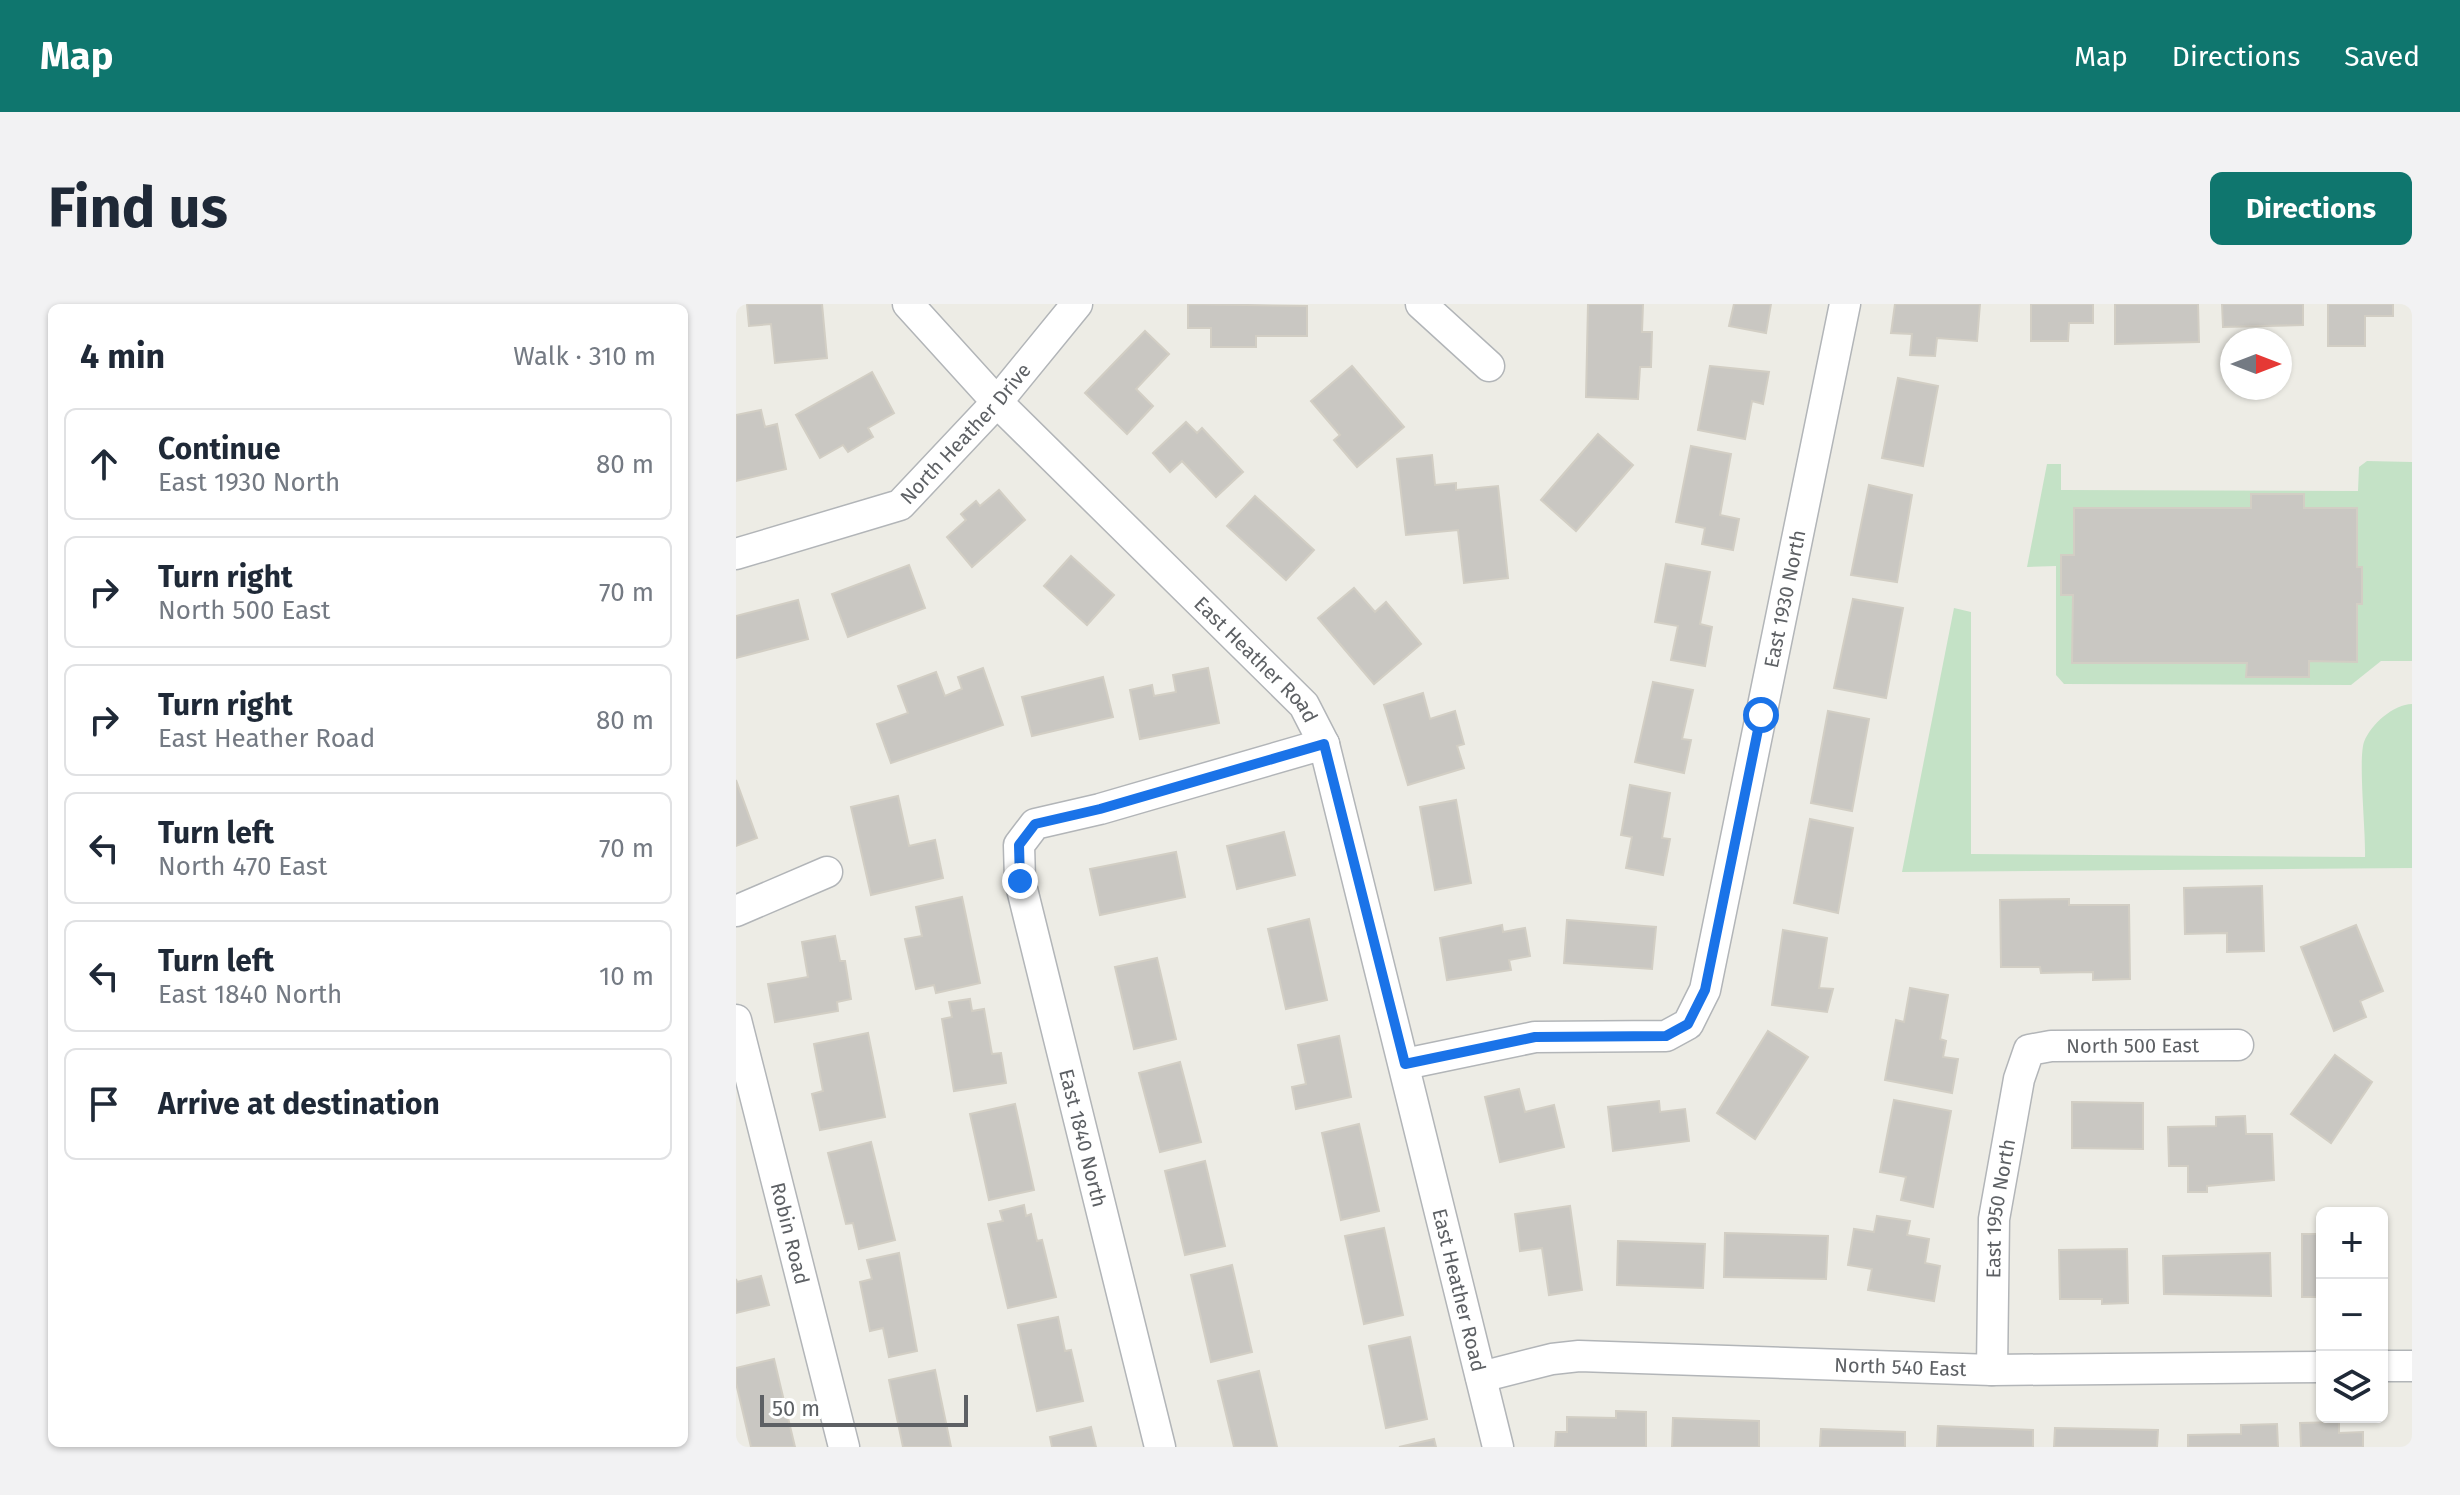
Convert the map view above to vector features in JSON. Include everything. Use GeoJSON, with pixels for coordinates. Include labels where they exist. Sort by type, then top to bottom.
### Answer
{"type":"FeatureCollection","features":[{"type":"Feature","properties":{"kind":"street","name":"East Heather Road"},"geometry":{"type":"LineString","coordinates":[[908,304],[997,402],[1254,652],[1304,705],[1324,744],[1498,1447]]}},
{"type":"Feature","properties":{"kind":"street","name":"North Heather Drive"},"geometry":{"type":"LineString","coordinates":[[736,554],[900,505],[997,402],[1077,304]]}},
{"type":"Feature","properties":{"kind":"street"},"geometry":{"type":"LineString","coordinates":[[1421,304],[1489,366]]}},
{"type":"Feature","properties":{"kind":"street","name":"East 1930 North"},"geometry":{"type":"LineString","coordinates":[[1405,1064],[1535,1037],[1655,1038],[1683,1028],[1697,1012],[1705,990],[1845,304]]}},
{"type":"Feature","properties":{"kind":"street","name":"East 1840 North"},"geometry":{"type":"LineString","coordinates":[[1160,1447],[1020,881],[1019,845],[1027,830],[1048,819],[1100,809],[1324,744]]}},
{"type":"Feature","properties":{"kind":"street"},"geometry":{"type":"LineString","coordinates":[[736,911],[827,872]]}},
{"type":"Feature","properties":{"kind":"street","name":"Robin Road"},"geometry":{"type":"LineString","coordinates":[[736,1020],[844,1447]]}},
{"type":"Feature","properties":{"kind":"street","name":"North 500 East"},"geometry":{"type":"LineString","coordinates":[[2029,1050],[2051,1046],[2238,1045]]}},
{"type":"Feature","properties":{"kind":"street","name":"East 1950 North"},"geometry":{"type":"LineString","coordinates":[[1992,1370],[1994,1219],[2019,1079],[2029,1050]]}},
{"type":"Feature","properties":{"kind":"street","name":"North 540 East"},"geometry":{"type":"LineString","coordinates":[[1481,1377],[1552,1359],[1579,1356],[1992,1370],[2316,1367]]}},
{"type":"Feature","properties":{"kind":"street"},"geometry":{"type":"LineString","coordinates":[[2388,1366],[2412,1366]]}},
{"type":"Feature","properties":{"kind":"green space"},"geometry":{"type":"Polygon","coordinates":[[[2367,461],[2412,462],[2412,661],[2381,661],[2351,685],[2064,684],[2056,675],[2056,566],[2027,567],[2047,464],[2061,464],[2061,490],[2358,491],[2359,467],[2367,461]],[[2252,494],[2251,508],[2074,555],[2062,555],[2073,595],[2073,663],[2247,663],[2246,676],[2309,677],[2309,661],[2357,661],[2357,604],[2362,603],[2362,567],[2357,567],[2357,508],[2304,508],[2304,494],[2252,494]]]}},
{"type":"Feature","properties":{"kind":"green space"},"geometry":{"type":"Polygon","coordinates":[[[1954,608],[1971,612],[1971,854],[2365,857],[2364,742],[2384,716],[2398,707],[2412,704],[2412,868],[1902,872],[1954,608]]]}},
{"type":"Feature","properties":{"kind":"building"},"geometry":{"type":"Polygon","coordinates":[[[747,304],[822,304],[827,358],[775,363],[771,324],[749,326],[747,304]]]}},
{"type":"Feature","properties":{"kind":"building"},"geometry":{"type":"Polygon","coordinates":[[[1188,304],[1307,306],[1307,336],[1256,336],[1256,347],[1211,347],[1211,328],[1188,328],[1188,304]]]}},
{"type":"Feature","properties":{"kind":"building"},"geometry":{"type":"Polygon","coordinates":[[[1588,304],[1643,304],[1642,332],[1652,332],[1651,367],[1640,367],[1638,399],[1586,397],[1588,304]]]}},
{"type":"Feature","properties":{"kind":"building"},"geometry":{"type":"Polygon","coordinates":[[[1734,304],[1771,304],[1766,333],[1729,326],[1734,304]]]}},
{"type":"Feature","properties":{"kind":"building"},"geometry":{"type":"Polygon","coordinates":[[[1895,304],[1980,304],[1977,341],[1937,338],[1935,356],[1910,355],[1912,334],[1891,333],[1895,304]]]}},
{"type":"Feature","properties":{"kind":"building"},"geometry":{"type":"Polygon","coordinates":[[[2031,304],[2093,304],[2093,323],[2069,323],[2068,341],[2031,341],[2031,304]]]}},
{"type":"Feature","properties":{"kind":"building"},"geometry":{"type":"Polygon","coordinates":[[[2115,304],[2198,304],[2199,342],[2115,344],[2115,304]]]}},
{"type":"Feature","properties":{"kind":"building"},"geometry":{"type":"Polygon","coordinates":[[[2222,304],[2303,304],[2303,325],[2223,327],[2222,304]]]}},
{"type":"Feature","properties":{"kind":"building"},"geometry":{"type":"Polygon","coordinates":[[[2328,304],[2393,304],[2393,316],[2365,316],[2365,346],[2328,346],[2328,304]]]}},
{"type":"Feature","properties":{"kind":"building"},"geometry":{"type":"Polygon","coordinates":[[[1145,331],[1169,354],[1136,389],[1153,406],[1127,434],[1085,393],[1145,331]]]}},
{"type":"Feature","properties":{"kind":"building"},"geometry":{"type":"Polygon","coordinates":[[[1352,366],[1404,427],[1357,467],[1334,440],[1340,435],[1311,401],[1352,366]]]}},
{"type":"Feature","properties":{"kind":"building"},"geometry":{"type":"Polygon","coordinates":[[[1710,366],[1769,372],[1763,404],[1752,401],[1745,439],[1698,430],[1710,366]]]}},
{"type":"Feature","properties":{"kind":"building"},"geometry":{"type":"Polygon","coordinates":[[[872,372],[894,413],[868,428],[873,437],[848,452],[843,445],[820,458],[796,415],[872,372]]]}},
{"type":"Feature","properties":{"kind":"building"},"geometry":{"type":"Polygon","coordinates":[[[1898,378],[1938,386],[1923,466],[1882,458],[1898,378]]]}},
{"type":"Feature","properties":{"kind":"building"},"geometry":{"type":"Polygon","coordinates":[[[761,410],[765,427],[777,424],[786,469],[736,481],[736,415],[761,410]]]}},
{"type":"Feature","properties":{"kind":"building"},"geometry":{"type":"Polygon","coordinates":[[[1186,422],[1197,433],[1202,428],[1243,472],[1216,497],[1182,461],[1170,472],[1153,453],[1186,422]]]}},
{"type":"Feature","properties":{"kind":"building"},"geometry":{"type":"Polygon","coordinates":[[[1598,434],[1633,465],[1576,531],[1541,500],[1598,434]]]}},
{"type":"Feature","properties":{"kind":"building"},"geometry":{"type":"Polygon","coordinates":[[[1691,446],[1731,454],[1720,515],[1739,519],[1733,550],[1702,544],[1705,528],[1676,522],[1691,446]]]}},
{"type":"Feature","properties":{"kind":"building"},"geometry":{"type":"Polygon","coordinates":[[[1432,455],[1435,485],[1456,483],[1456,490],[1498,486],[1508,578],[1464,583],[1458,530],[1406,535],[1397,459],[1432,455]]]}},
{"type":"Feature","properties":{"kind":"building"},"geometry":{"type":"Polygon","coordinates":[[[1869,485],[1912,495],[1897,582],[1851,575],[1869,485]]]}},
{"type":"Feature","properties":{"kind":"building"},"geometry":{"type":"Polygon","coordinates":[[[999,490],[1025,520],[972,567],[947,537],[966,520],[961,514],[976,501],[980,506],[999,490]]]}},
{"type":"Feature","properties":{"kind":"building"},"geometry":{"type":"Polygon","coordinates":[[[2251,494],[2304,494],[2304,508],[2357,508],[2357,567],[2362,567],[2362,604],[2357,604],[2357,662],[2309,661],[2309,677],[2246,677],[2247,663],[2072,663],[2073,595],[2061,595],[2061,555],[2074,555],[2074,508],[2251,508],[2251,494]]]}},
{"type":"Feature","properties":{"kind":"building"},"geometry":{"type":"Polygon","coordinates":[[[1255,496],[1314,550],[1286,580],[1227,526],[1255,496]]]}},
{"type":"Feature","properties":{"kind":"building"},"geometry":{"type":"Polygon","coordinates":[[[1071,556],[1114,595],[1087,625],[1044,586],[1071,556]]]}},
{"type":"Feature","properties":{"kind":"building"},"geometry":{"type":"Polygon","coordinates":[[[1666,564],[1710,572],[1700,624],[1712,627],[1705,666],[1671,660],[1678,626],[1655,622],[1666,564]]]}},
{"type":"Feature","properties":{"kind":"building"},"geometry":{"type":"Polygon","coordinates":[[[909,565],[925,608],[848,637],[832,594],[909,565]]]}},
{"type":"Feature","properties":{"kind":"building"},"geometry":{"type":"Polygon","coordinates":[[[1354,588],[1375,612],[1386,602],[1421,644],[1374,684],[1318,618],[1354,588]]]}},
{"type":"Feature","properties":{"kind":"building"},"geometry":{"type":"Polygon","coordinates":[[[1853,599],[1903,608],[1886,698],[1834,688],[1853,599]]]}},
{"type":"Feature","properties":{"kind":"building"},"geometry":{"type":"Polygon","coordinates":[[[798,600],[808,639],[736,658],[736,616],[798,600]]]}},
{"type":"Feature","properties":{"kind":"building"},"geometry":{"type":"Polygon","coordinates":[[[983,668],[1003,725],[891,763],[877,724],[908,713],[898,686],[936,672],[945,696],[962,689],[958,677],[983,668]]]}},
{"type":"Feature","properties":{"kind":"building"},"geometry":{"type":"Polygon","coordinates":[[[1208,668],[1219,723],[1140,739],[1130,690],[1152,685],[1154,696],[1176,692],[1173,675],[1208,668]]]}},
{"type":"Feature","properties":{"kind":"building"},"geometry":{"type":"Polygon","coordinates":[[[1103,677],[1113,717],[1032,736],[1022,697],[1103,677]]]}},
{"type":"Feature","properties":{"kind":"building"},"geometry":{"type":"Polygon","coordinates":[[[1653,682],[1693,690],[1682,739],[1691,740],[1684,773],[1635,762],[1653,682]]]}},
{"type":"Feature","properties":{"kind":"building"},"geometry":{"type":"Polygon","coordinates":[[[1423,693],[1430,719],[1455,711],[1464,744],[1457,746],[1464,768],[1408,785],[1384,705],[1423,693]]]}},
{"type":"Feature","properties":{"kind":"building"},"geometry":{"type":"Polygon","coordinates":[[[1828,711],[1869,719],[1852,811],[1811,803],[1828,711]]]}},
{"type":"Feature","properties":{"kind":"building"},"geometry":{"type":"Polygon","coordinates":[[[736,780],[757,838],[736,846],[736,780]]]}},
{"type":"Feature","properties":{"kind":"building"},"geometry":{"type":"Polygon","coordinates":[[[1630,785],[1670,793],[1662,838],[1670,839],[1663,875],[1626,868],[1632,837],[1621,835],[1630,785]]]}},
{"type":"Feature","properties":{"kind":"building"},"geometry":{"type":"Polygon","coordinates":[[[898,796],[909,846],[935,840],[943,878],[871,895],[851,807],[898,796]]]}},
{"type":"Feature","properties":{"kind":"building"},"geometry":{"type":"Polygon","coordinates":[[[1456,800],[1471,883],[1435,890],[1420,807],[1456,800]]]}},
{"type":"Feature","properties":{"kind":"building"},"geometry":{"type":"Polygon","coordinates":[[[1810,819],[1853,828],[1838,913],[1794,903],[1810,819]]]}},
{"type":"Feature","properties":{"kind":"building"},"geometry":{"type":"Polygon","coordinates":[[[1284,832],[1295,875],[1237,889],[1227,846],[1284,832]]]}},
{"type":"Feature","properties":{"kind":"building"},"geometry":{"type":"Polygon","coordinates":[[[1176,852],[1185,897],[1100,915],[1090,869],[1176,852]]]}},
{"type":"Feature","properties":{"kind":"building"},"geometry":{"type":"Polygon","coordinates":[[[2262,886],[2264,951],[2227,952],[2227,933],[2185,934],[2184,888],[2262,886]]]}},
{"type":"Feature","properties":{"kind":"building"},"geometry":{"type":"Polygon","coordinates":[[[962,897],[980,983],[936,993],[934,985],[916,989],[905,939],[922,936],[916,907],[962,897]]]}},
{"type":"Feature","properties":{"kind":"building"},"geometry":{"type":"Polygon","coordinates":[[[2069,899],[2069,905],[2129,905],[2130,979],[2093,980],[2093,972],[2041,973],[2040,967],[2001,967],[2000,900],[2069,899]]]}},
{"type":"Feature","properties":{"kind":"building"},"geometry":{"type":"Polygon","coordinates":[[[1309,919],[1327,1000],[1286,1009],[1268,929],[1309,919]]]}},
{"type":"Feature","properties":{"kind":"building"},"geometry":{"type":"Polygon","coordinates":[[[1567,920],[1656,927],[1652,969],[1564,963],[1567,920]]]}},
{"type":"Feature","properties":{"kind":"building"},"geometry":{"type":"Polygon","coordinates":[[[1502,925],[1503,932],[1525,928],[1530,956],[1509,960],[1511,970],[1447,980],[1440,938],[1502,925]]]}},
{"type":"Feature","properties":{"kind":"building"},"geometry":{"type":"Polygon","coordinates":[[[2356,925],[2383,991],[2360,1001],[2366,1017],[2334,1031],[2301,947],[2356,925]]]}},
{"type":"Feature","properties":{"kind":"building"},"geometry":{"type":"Polygon","coordinates":[[[1783,930],[1827,938],[1819,988],[1833,989],[1827,1012],[1772,1005],[1783,930]]]}},
{"type":"Feature","properties":{"kind":"building"},"geometry":{"type":"Polygon","coordinates":[[[835,936],[840,961],[845,961],[851,999],[837,1002],[838,1011],[775,1022],[768,984],[808,977],[802,942],[835,936]]]}},
{"type":"Feature","properties":{"kind":"building"},"geometry":{"type":"Polygon","coordinates":[[[1157,958],[1176,1039],[1134,1049],[1115,967],[1157,958]]]}},
{"type":"Feature","properties":{"kind":"building"},"geometry":{"type":"Polygon","coordinates":[[[1910,988],[1948,995],[1940,1039],[1946,1041],[1943,1057],[1958,1059],[1952,1093],[1885,1080],[1896,1020],[1904,1022],[1910,988]]]}},
{"type":"Feature","properties":{"kind":"building"},"geometry":{"type":"Polygon","coordinates":[[[970,999],[972,1011],[984,1009],[992,1054],[1001,1053],[1006,1083],[954,1091],[942,1019],[952,1017],[949,1002],[970,999]]]}},
{"type":"Feature","properties":{"kind":"building"},"geometry":{"type":"Polygon","coordinates":[[[1768,1031],[1808,1057],[1755,1139],[1717,1113],[1768,1031]]]}},
{"type":"Feature","properties":{"kind":"building"},"geometry":{"type":"Polygon","coordinates":[[[868,1033],[885,1117],[820,1130],[812,1094],[823,1091],[814,1044],[868,1033]]]}},
{"type":"Feature","properties":{"kind":"building"},"geometry":{"type":"Polygon","coordinates":[[[1339,1036],[1351,1097],[1296,1109],[1292,1087],[1306,1084],[1298,1045],[1339,1036]]]}},
{"type":"Feature","properties":{"kind":"building"},"geometry":{"type":"Polygon","coordinates":[[[2335,1055],[2372,1082],[2331,1143],[2291,1114],[2335,1055]]]}},
{"type":"Feature","properties":{"kind":"building"},"geometry":{"type":"Polygon","coordinates":[[[1180,1062],[1201,1142],[1160,1152],[1139,1073],[1180,1062]]]}},
{"type":"Feature","properties":{"kind":"building"},"geometry":{"type":"Polygon","coordinates":[[[1519,1089],[1525,1112],[1554,1105],[1564,1147],[1500,1162],[1485,1097],[1519,1089]]]}},
{"type":"Feature","properties":{"kind":"building"},"geometry":{"type":"Polygon","coordinates":[[[1894,1100],[1951,1111],[1933,1207],[1901,1200],[1906,1177],[1880,1172],[1894,1100]]]}},
{"type":"Feature","properties":{"kind":"building"},"geometry":{"type":"Polygon","coordinates":[[[1659,1101],[1660,1112],[1685,1109],[1689,1141],[1613,1151],[1608,1107],[1659,1101]]]}},
{"type":"Feature","properties":{"kind":"building"},"geometry":{"type":"Polygon","coordinates":[[[2072,1102],[2143,1103],[2143,1149],[2072,1148],[2072,1102]]]}},
{"type":"Feature","properties":{"kind":"building"},"geometry":{"type":"Polygon","coordinates":[[[1015,1104],[1034,1190],[989,1200],[970,1114],[1015,1104]]]}},
{"type":"Feature","properties":{"kind":"building"},"geometry":{"type":"Polygon","coordinates":[[[2245,1116],[2246,1134],[2272,1134],[2274,1180],[2207,1186],[2207,1192],[2188,1192],[2188,1166],[2169,1166],[2168,1127],[2216,1126],[2216,1117],[2245,1116]]]}},
{"type":"Feature","properties":{"kind":"building"},"geometry":{"type":"Polygon","coordinates":[[[1359,1124],[1379,1211],[1341,1220],[1322,1133],[1359,1124]]]}},
{"type":"Feature","properties":{"kind":"building"},"geometry":{"type":"Polygon","coordinates":[[[871,1142],[895,1240],[859,1249],[853,1223],[846,1224],[828,1153],[871,1142]]]}},
{"type":"Feature","properties":{"kind":"building"},"geometry":{"type":"Polygon","coordinates":[[[1205,1161],[1225,1246],[1185,1255],[1165,1171],[1205,1161]]]}},
{"type":"Feature","properties":{"kind":"building"},"geometry":{"type":"Polygon","coordinates":[[[1024,1205],[1026,1216],[1031,1214],[1037,1241],[1042,1240],[1056,1297],[1008,1308],[988,1224],[1003,1221],[1000,1211],[1024,1205]]]}},
{"type":"Feature","properties":{"kind":"building"},"geometry":{"type":"Polygon","coordinates":[[[1570,1206],[1582,1290],[1549,1295],[1542,1248],[1520,1251],[1515,1214],[1570,1206]]]}},
{"type":"Feature","properties":{"kind":"building"},"geometry":{"type":"Polygon","coordinates":[[[1877,1216],[1910,1221],[1907,1235],[1929,1239],[1925,1263],[1940,1266],[1934,1301],[1868,1290],[1872,1269],[1848,1265],[1854,1229],[1874,1232],[1877,1216]]]}},
{"type":"Feature","properties":{"kind":"building"},"geometry":{"type":"Polygon","coordinates":[[[1384,1228],[1403,1315],[1364,1324],[1345,1236],[1384,1228]]]}},
{"type":"Feature","properties":{"kind":"building"},"geometry":{"type":"Polygon","coordinates":[[[1725,1233],[1828,1236],[1826,1279],[1724,1277],[1725,1233]]]}},
{"type":"Feature","properties":{"kind":"building"},"geometry":{"type":"Polygon","coordinates":[[[2302,1234],[2316,1234],[2316,1297],[2302,1297],[2302,1234]]]}},
{"type":"Feature","properties":{"kind":"building"},"geometry":{"type":"Polygon","coordinates":[[[1618,1241],[1705,1244],[1703,1288],[1617,1285],[1618,1241]]]}},
{"type":"Feature","properties":{"kind":"building"},"geometry":{"type":"Polygon","coordinates":[[[2127,1249],[2128,1303],[2102,1304],[2102,1299],[2060,1299],[2059,1250],[2127,1249]]]}},
{"type":"Feature","properties":{"kind":"building"},"geometry":{"type":"Polygon","coordinates":[[[899,1253],[917,1351],[889,1357],[883,1328],[870,1331],[860,1282],[872,1279],[867,1260],[899,1253]]]}},
{"type":"Feature","properties":{"kind":"building"},"geometry":{"type":"Polygon","coordinates":[[[2270,1253],[2271,1296],[2164,1294],[2163,1256],[2270,1253]]]}},
{"type":"Feature","properties":{"kind":"building"},"geometry":{"type":"Polygon","coordinates":[[[1232,1265],[1252,1352],[1211,1362],[1191,1275],[1232,1265]]]}},
{"type":"Feature","properties":{"kind":"building"},"geometry":{"type":"Polygon","coordinates":[[[761,1276],[769,1305],[736,1313],[736,1279],[737,1282],[761,1276]]]}},
{"type":"Feature","properties":{"kind":"building"},"geometry":{"type":"Polygon","coordinates":[[[1058,1317],[1065,1351],[1071,1350],[1083,1401],[1037,1411],[1018,1325],[1058,1317]]]}},
{"type":"Feature","properties":{"kind":"building"},"geometry":{"type":"Polygon","coordinates":[[[1410,1337],[1427,1419],[1386,1428],[1369,1346],[1410,1337]]]}},
{"type":"Feature","properties":{"kind":"building"},"geometry":{"type":"Polygon","coordinates":[[[774,1359],[795,1447],[751,1447],[736,1383],[736,1368],[774,1359]]]}},
{"type":"Feature","properties":{"kind":"building"},"geometry":{"type":"Polygon","coordinates":[[[935,1370],[951,1447],[903,1447],[889,1380],[935,1370]]]}},
{"type":"Feature","properties":{"kind":"building"},"geometry":{"type":"Polygon","coordinates":[[[1259,1371],[1277,1447],[1234,1447],[1218,1381],[1259,1371]]]}},
{"type":"Feature","properties":{"kind":"building"},"geometry":{"type":"Polygon","coordinates":[[[1616,1411],[1646,1412],[1646,1447],[1555,1447],[1556,1432],[1567,1432],[1567,1417],[1616,1418],[1616,1411]]]}},
{"type":"Feature","properties":{"kind":"building"},"geometry":{"type":"Polygon","coordinates":[[[1673,1418],[1759,1421],[1759,1447],[1672,1447],[1673,1418]]]}},
{"type":"Feature","properties":{"kind":"building"},"geometry":{"type":"Polygon","coordinates":[[[2300,1423],[2339,1423],[2339,1433],[2363,1432],[2363,1447],[2301,1447],[2300,1423]]]}},
{"type":"Feature","properties":{"kind":"building"},"geometry":{"type":"Polygon","coordinates":[[[2277,1424],[2278,1447],[2188,1447],[2188,1435],[2241,1434],[2241,1425],[2277,1424]]]}},
{"type":"Feature","properties":{"kind":"building"},"geometry":{"type":"Polygon","coordinates":[[[1938,1426],[2033,1430],[2033,1447],[1937,1447],[1938,1426]]]}},
{"type":"Feature","properties":{"kind":"building"},"geometry":{"type":"Polygon","coordinates":[[[1091,1427],[1096,1447],[1052,1447],[1050,1437],[1091,1427]]]}},
{"type":"Feature","properties":{"kind":"building"},"geometry":{"type":"Polygon","coordinates":[[[2055,1428],[2158,1430],[2157,1447],[2054,1447],[2055,1428]]]}},
{"type":"Feature","properties":{"kind":"building"},"geometry":{"type":"Polygon","coordinates":[[[1821,1429],[1905,1432],[1905,1447],[1820,1447],[1821,1429]]]}},
{"type":"Feature","properties":{"kind":"building"},"geometry":{"type":"Polygon","coordinates":[[[1434,1439],[1436,1447],[1399,1447],[1434,1439]]]}},
{"type":"Feature","properties":{"kind":"route"},"geometry":{"type":"LineString","coordinates":[[1020,881],[1019,845],[1027,830],[1035,824],[1100,809],[1324,744],[1405,1064],[1535,1037],[1666,1036],[1688,1024],[1697,1012],[1705,990],[1761,715]]}}]}
